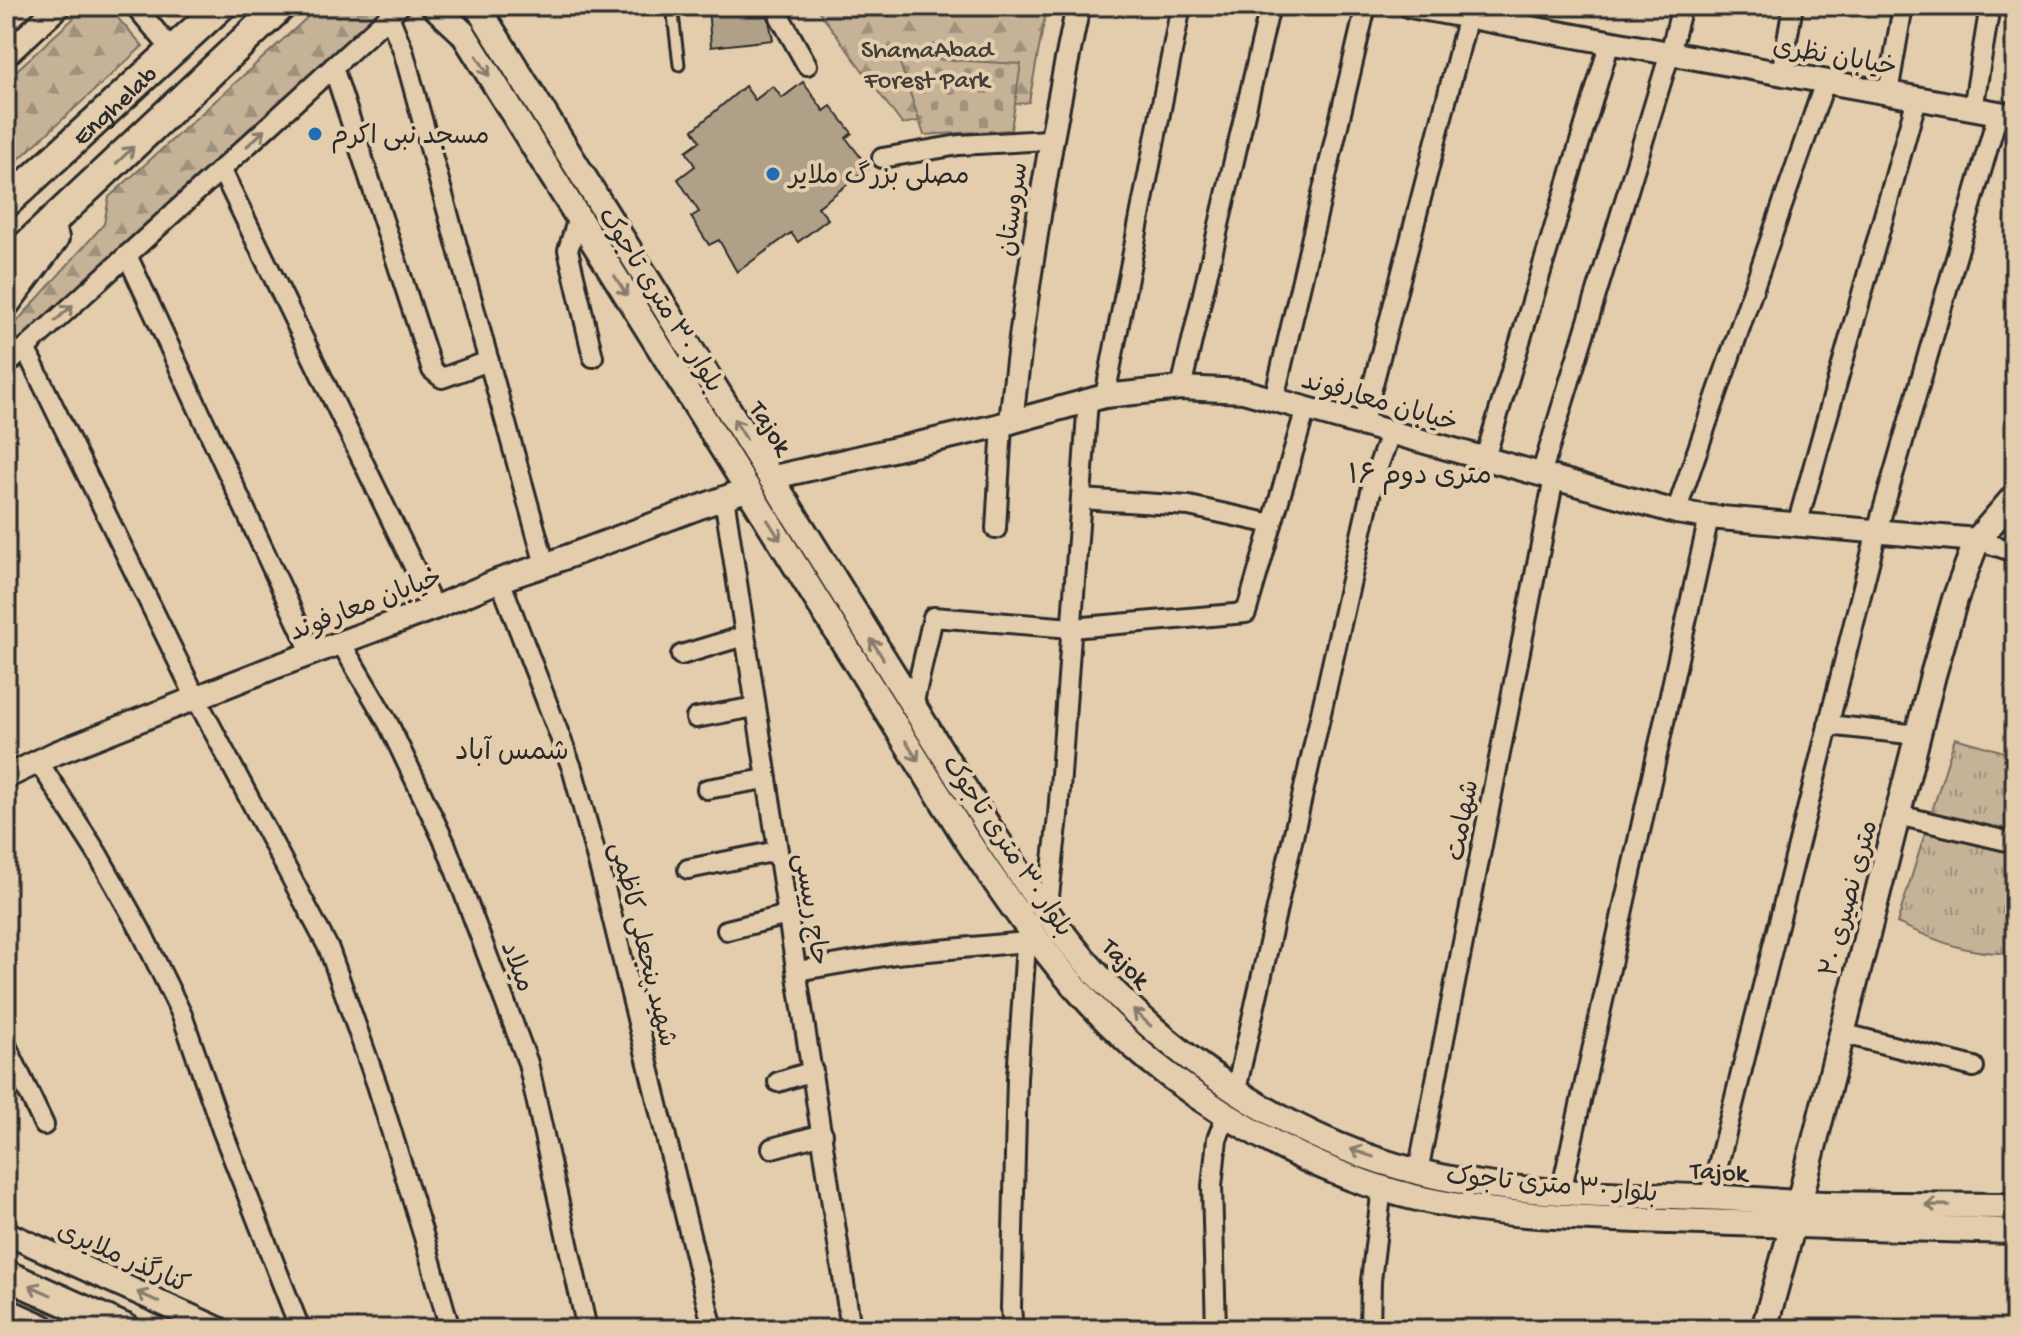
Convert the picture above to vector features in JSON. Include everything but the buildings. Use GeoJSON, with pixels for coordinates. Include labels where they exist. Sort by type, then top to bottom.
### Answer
{"type":"FeatureCollection","features":[{"type":"Feature","properties":{"kind":"main road","name":"Enghelab"},"geometry":{"type":"LineString","coordinates":[[6,203],[221,6]]}},
{"type":"Feature","properties":{"kind":"main road","name":"Enghelab"},"geometry":{"type":"LineString","coordinates":[[6,265],[281,6]]}},
{"type":"Feature","properties":{"kind":"main road","name":"بلوار ۳۰ متری تاجوک"},"geometry":{"type":"LineString","coordinates":[[434,6],[463,33],[1026,936],[1096,1010],[1170,1076],[1252,1131],[1330,1169],[1412,1197],[1489,1211],[1567,1217],[1796,1214],[2015,1231]]}},
{"type":"Feature","properties":{"kind":"main road","name":"Tajok"},"geometry":{"type":"LineString","coordinates":[[477,6],[913,706],[1047,914],[1114,993],[1185,1057],[1264,1109],[1339,1145],[1418,1172],[1492,1186],[1561,1192],[1710,1197],[1796,1214],[2015,1206]]}},
{"type":"Feature","properties":{"kind":"main road","name":"Enghelab"},"geometry":{"type":"LineString","coordinates":[[6,302],[96,182]]}},
{"type":"Feature","properties":{"kind":"main road"},"geometry":{"type":"LineString","coordinates":[[748,489],[770,478]]}},
{"type":"Feature","properties":{"kind":"main road","name":"۲۰ متری نصیری"},"geometry":{"type":"LineString","coordinates":[[1764,1329],[1955,599],[1977,540],[2015,496]]}},
{"type":"Feature","properties":{"kind":"main road"},"geometry":{"type":"LineString","coordinates":[[6,1275],[126,1329]]}},
{"type":"Feature","properties":{"kind":"main road"},"geometry":{"type":"LineString","coordinates":[[6,1313],[42,1329]]}},
{"type":"Feature","properties":{"kind":"street"},"geometry":{"type":"LineString","coordinates":[[6,55],[59,6]]}},
{"type":"Feature","properties":{"kind":"street"},"geometry":{"type":"LineString","coordinates":[[135,6],[172,50]]}},
{"type":"Feature","properties":{"kind":"street"},"geometry":{"type":"LineString","coordinates":[[778,6],[780,17],[807,65]]}},
{"type":"Feature","properties":{"kind":"street","name":"سروستان"},"geometry":{"type":"LineString","coordinates":[[1006,423],[1049,140],[1078,6]]}},
{"type":"Feature","properties":{"kind":"street"},"geometry":{"type":"LineString","coordinates":[[1047,914],[1058,816],[1081,499],[1096,398],[1181,6]]}},
{"type":"Feature","properties":{"kind":"street"},"geometry":{"type":"LineString","coordinates":[[1181,388],[1270,6]]}},
{"type":"Feature","properties":{"kind":"street"},"geometry":{"type":"LineString","coordinates":[[1274,399],[1366,6]]}},
{"type":"Feature","properties":{"kind":"street","name":"خیابان نظری"},"geometry":{"type":"LineString","coordinates":[[1410,6],[1468,16],[1522,16],[1610,42],[2006,115]]}},
{"type":"Feature","properties":{"kind":"street","name":"شهامت"},"geometry":{"type":"LineString","coordinates":[[1418,1172],[1547,477],[1682,6]]}},
{"type":"Feature","properties":{"kind":"street"},"geometry":{"type":"LineString","coordinates":[[1781,74],[1793,6]]}},
{"type":"Feature","properties":{"kind":"street"},"geometry":{"type":"LineString","coordinates":[[1888,93],[1903,6]]}},
{"type":"Feature","properties":{"kind":"street"},"geometry":{"type":"LineString","coordinates":[[1973,109],[1990,6]]}},
{"type":"Feature","properties":{"kind":"street"},"geometry":{"type":"LineString","coordinates":[[6,366],[394,11],[545,565]]}},
{"type":"Feature","properties":{"kind":"street"},"geometry":{"type":"LineString","coordinates":[[1363,423],[1468,16]]}},
{"type":"Feature","properties":{"kind":"street"},"geometry":{"type":"LineString","coordinates":[[1485,458],[1610,42]]}},
{"type":"Feature","properties":{"kind":"street"},"geometry":{"type":"LineString","coordinates":[[333,67],[432,370],[442,378],[489,361]]}},
{"type":"Feature","properties":{"kind":"street"},"geometry":{"type":"LineString","coordinates":[[1676,512],[1825,82]]}},
{"type":"Feature","properties":{"kind":"street"},"geometry":{"type":"LineString","coordinates":[[1797,525],[1917,98]]}},
{"type":"Feature","properties":{"kind":"street"},"geometry":{"type":"LineString","coordinates":[[1710,1197],[1877,531],[2006,115]]}},
{"type":"Feature","properties":{"kind":"street"},"geometry":{"type":"LineString","coordinates":[[882,158],[959,145],[1049,140]]}},
{"type":"Feature","properties":{"kind":"street"},"geometry":{"type":"LineString","coordinates":[[221,169],[434,608]]}},
{"type":"Feature","properties":{"kind":"street"},"geometry":{"type":"LineString","coordinates":[[578,218],[568,250],[593,357]]}},
{"type":"Feature","properties":{"kind":"street"},"geometry":{"type":"LineString","coordinates":[[127,255],[312,654]]}},
{"type":"Feature","properties":{"kind":"street"},"geometry":{"type":"LineString","coordinates":[[25,348],[196,698],[329,949],[377,1085],[450,1329]]}},
{"type":"Feature","properties":{"kind":"street","name":"خیابان معارفوند"},"geometry":{"type":"LineString","coordinates":[[770,478],[1006,423],[1096,398],[1181,388],[1243,391],[1676,512],[1977,540]]}},
{"type":"Feature","properties":{"kind":"street"},"geometry":{"type":"LineString","coordinates":[[913,706],[933,617],[1072,628],[1246,613],[1306,408]]}},
{"type":"Feature","properties":{"kind":"street"},"geometry":{"type":"LineString","coordinates":[[996,529],[1006,423]]}},
{"type":"Feature","properties":{"kind":"street"},"geometry":{"type":"LineString","coordinates":[[1236,1090],[1374,478],[1391,431]]}},
{"type":"Feature","properties":{"kind":"street","name":"خیابان معارفوند"},"geometry":{"type":"LineString","coordinates":[[6,777],[38,761],[500,580],[748,489]]}},
{"type":"Feature","properties":{"kind":"street","name":"حاج رییسی"},"geometry":{"type":"LineString","coordinates":[[724,497],[851,1329]]}},
{"type":"Feature","properties":{"kind":"street"},"geometry":{"type":"LineString","coordinates":[[1081,499],[1189,506],[1272,524]]}},
{"type":"Feature","properties":{"kind":"street"},"geometry":{"type":"LineString","coordinates":[[1561,1192],[1709,517]]}},
{"type":"Feature","properties":{"kind":"street"},"geometry":{"type":"LineString","coordinates":[[1977,540],[2015,552]]}},
{"type":"Feature","properties":{"kind":"street","name":"شهید پنجعلی کاظمی"},"geometry":{"type":"LineString","coordinates":[[500,580],[572,768],[609,902],[713,1329]]}},
{"type":"Feature","properties":{"kind":"street"},"geometry":{"type":"LineString","coordinates":[[681,655],[744,636]]}},
{"type":"Feature","properties":{"kind":"street","name":"میلاد"},"geometry":{"type":"LineString","coordinates":[[341,643],[388,723],[445,843],[528,1063],[587,1329]]}},
{"type":"Feature","properties":{"kind":"street"},"geometry":{"type":"LineString","coordinates":[[696,718],[755,707]]}},
{"type":"Feature","properties":{"kind":"street"},"geometry":{"type":"LineString","coordinates":[[1828,725],[1918,735]]}},
{"type":"Feature","properties":{"kind":"street"},"geometry":{"type":"LineString","coordinates":[[38,761],[97,853],[141,931],[182,1015],[222,1130],[300,1329]]}},
{"type":"Feature","properties":{"kind":"street"},"geometry":{"type":"LineString","coordinates":[[707,789],[766,779]]}},
{"type":"Feature","properties":{"kind":"street"},"geometry":{"type":"LineString","coordinates":[[1898,815],[2015,843]]}},
{"type":"Feature","properties":{"kind":"street"},"geometry":{"type":"LineString","coordinates":[[688,869],[777,851]]}},
{"type":"Feature","properties":{"kind":"street"},"geometry":{"type":"LineString","coordinates":[[727,930],[788,915]]}},
{"type":"Feature","properties":{"kind":"street"},"geometry":{"type":"LineString","coordinates":[[797,971],[1026,936],[1017,1078],[1013,1329]]}},
{"type":"Feature","properties":{"kind":"street"},"geometry":{"type":"LineString","coordinates":[[1841,1033],[1974,1067]]}},
{"type":"Feature","properties":{"kind":"street"},"geometry":{"type":"LineString","coordinates":[[6,1045],[44,1125]]}},
{"type":"Feature","properties":{"kind":"street"},"geometry":{"type":"LineString","coordinates":[[778,1082],[813,1071]]}},
{"type":"Feature","properties":{"kind":"street"},"geometry":{"type":"LineString","coordinates":[[1216,1329],[1212,1186],[1217,1139],[1227,1114]]}},
{"type":"Feature","properties":{"kind":"street"},"geometry":{"type":"LineString","coordinates":[[772,1148],[823,1134]]}},
{"type":"Feature","properties":{"kind":"street"},"geometry":{"type":"LineString","coordinates":[[1370,1329],[1371,1281],[1382,1187]]}},
{"type":"Feature","properties":{"kind":"street","name":"کنارگذر ملایری"},"geometry":{"type":"LineString","coordinates":[[6,1233],[219,1329]]}},
{"type":"Feature","properties":{"kind":"lane"},"geometry":{"type":"LineString","coordinates":[[672,6],[679,65]]}},
{"type":"Feature","properties":{"kind":"green space"},"geometry":{"type":"Polygon","coordinates":[[[87,6],[107,6],[143,46],[6,171],[6,80],[87,6]]]}},
{"type":"Feature","properties":{"kind":"green space"},"geometry":{"type":"Polygon","coordinates":[[[320,6],[385,6],[6,354],[6,334],[104,224],[109,197],[320,6]]]}},
{"type":"Feature","properties":{"kind":"green space","name":"ShamaAbad Forest Park"},"geometry":{"type":"Polygon","coordinates":[[[815,6],[1047,6],[1029,102],[902,124],[815,6]]]}},
{"type":"Feature","properties":{"kind":"green space"},"geometry":{"type":"Polygon","coordinates":[[[898,57],[1021,64],[1011,130],[924,135],[898,57]]]}},
{"type":"Feature","properties":{"kind":"green space"},"geometry":{"type":"Polygon","coordinates":[[[1955,738],[2015,755],[2015,953],[1968,949],[1897,923],[1955,738]]]}},
{"type":"Feature","properties":{"kind":"place","name":"مسجد نبی اکرم"},"geometry":{"type":"Point","coordinates":[315,134]}},
{"type":"Feature","properties":{"kind":"place","name":"مصلی بزرگ ملایر"},"geometry":{"type":"Point","coordinates":[773,174]}},
{"type":"Feature","properties":{"kind":"district","name":"۱۶ متری دوم"},"geometry":{"type":"Point","coordinates":[1420,473]}},
{"type":"Feature","properties":{"kind":"district","name":"شمس آباد"},"geometry":{"type":"Point","coordinates":[512,749]}}]}
